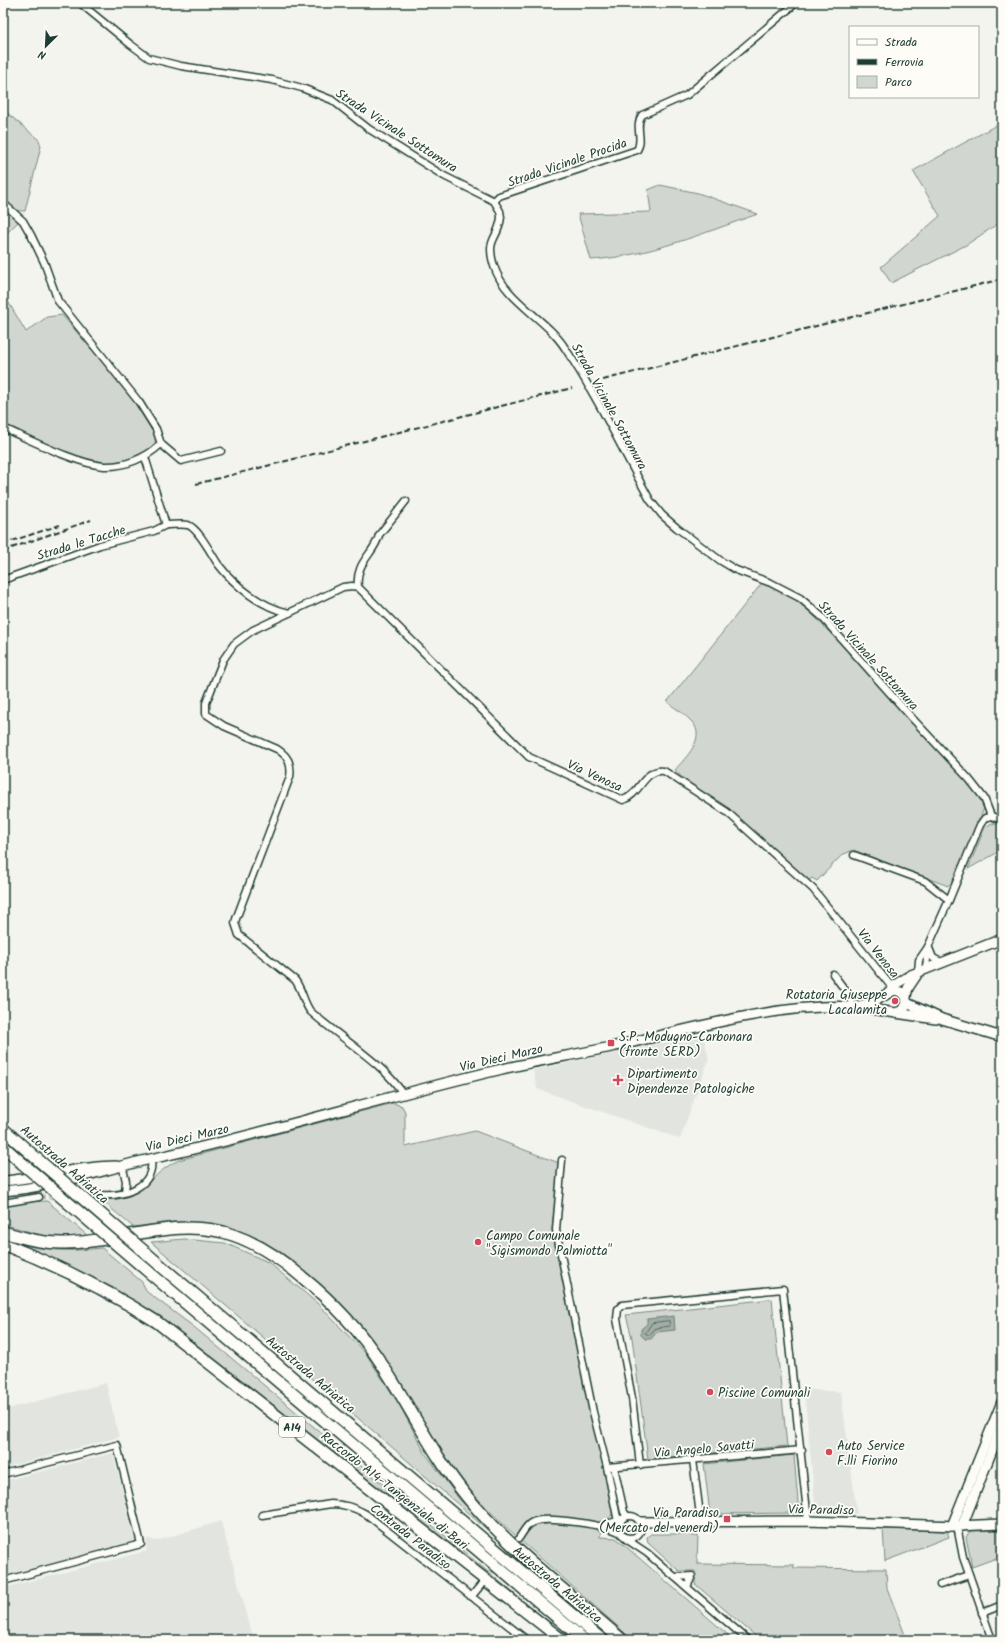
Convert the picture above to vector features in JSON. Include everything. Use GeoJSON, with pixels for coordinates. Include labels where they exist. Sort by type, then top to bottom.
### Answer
{"type":"FeatureCollection","features":[{"type":"Feature","properties":{"kind":"highway","name":"Autostrada Adriatica"},"geometry":{"type":"LineString","coordinates":[[3,1128],[161,1266],[602,1640]]}},
{"type":"Feature","properties":{"kind":"highway","name":"Autostrada Adriatica"},"geometry":{"type":"LineString","coordinates":[[3,1146],[150,1273],[584,1640]]}},
{"type":"Feature","properties":{"kind":"highway"},"geometry":{"type":"LineString","coordinates":[[3,1232],[38,1241],[65,1243],[173,1228],[204,1228],[236,1236],[279,1258],[335,1307],[374,1353],[437,1456],[470,1500],[521,1551],[622,1640]]}},
{"type":"Feature","properties":{"kind":"highway","name":"Raccordo A14-Tangenziale di Bari"},"geometry":{"type":"LineString","coordinates":[[3,1244],[80,1279],[117,1298],[157,1322],[558,1637]]}},
{"type":"Feature","properties":{"kind":"main road"},"geometry":{"type":"LineString","coordinates":[[854,1007],[873,1002],[886,995],[894,990],[896,984],[902,979],[1002,939]]}},
{"type":"Feature","properties":{"kind":"main road"},"geometry":{"type":"LineString","coordinates":[[886,995],[884,998],[885,1006],[894,1012],[904,1009],[907,1000],[908,988],[922,971]]}},
{"type":"Feature","properties":{"kind":"main road"},"geometry":{"type":"LineString","coordinates":[[894,990],[901,992],[907,1000]]}},
{"type":"Feature","properties":{"kind":"main road","name":"Via Dieci Marzo"},"geometry":{"type":"LineString","coordinates":[[907,1000],[942,1019],[1002,1037]]}},
{"type":"Feature","properties":{"kind":"main road","name":"Via Dieci Marzo"},"geometry":{"type":"LineString","coordinates":[[122,1165],[212,1145],[403,1094],[500,1070],[612,1047],[724,1021],[789,1011],[854,1007],[894,1012],[932,1020],[942,1019]]}},
{"type":"Feature","properties":{"kind":"main road"},"geometry":{"type":"LineString","coordinates":[[3,1181],[21,1180],[101,1166],[122,1165]]}},
{"type":"Feature","properties":{"kind":"main road"},"geometry":{"type":"LineString","coordinates":[[3,1191],[86,1177],[122,1165]]}},
{"type":"Feature","properties":{"kind":"main road"},"geometry":{"type":"LineString","coordinates":[[994,1445],[1002,1402]]}},
{"type":"Feature","properties":{"kind":"main road"},"geometry":{"type":"LineString","coordinates":[[957,1526],[1002,1425]]}},
{"type":"Feature","properties":{"kind":"main road","name":"Via Paradiso"},"geometry":{"type":"LineString","coordinates":[[640,1522],[701,1523],[808,1521],[957,1526],[1002,1524]]}},
{"type":"Feature","properties":{"kind":"street","name":"Strada Vicinale Sottomura"},"geometry":{"type":"LineString","coordinates":[[80,3],[149,58],[181,66],[272,80],[302,88],[332,100],[369,129],[444,176],[494,201],[500,211],[501,217],[490,250],[494,268],[504,284],[517,300],[565,347],[650,500],[658,510],[677,528],[721,561],[736,570],[771,583],[800,598],[821,616],[969,779],[984,798],[991,816]]}},
{"type":"Feature","properties":{"kind":"street","name":"Strada Vicinale Procida"},"geometry":{"type":"LineString","coordinates":[[494,201],[499,196],[637,150],[640,146],[638,126],[642,115],[687,95],[796,3]]}},
{"type":"Feature","properties":{"kind":"street"},"geometry":{"type":"LineString","coordinates":[[3,203],[23,221],[32,235],[44,262],[58,301],[139,402],[156,429],[161,444],[181,461],[221,451]]}},
{"type":"Feature","properties":{"kind":"street"},"geometry":{"type":"LineString","coordinates":[[3,428],[60,452],[96,465],[106,466],[145,457],[161,444]]}},
{"type":"Feature","properties":{"kind":"street"},"geometry":{"type":"LineString","coordinates":[[145,457],[166,525]]}},
{"type":"Feature","properties":{"kind":"street"},"geometry":{"type":"LineString","coordinates":[[403,1094],[398,1085],[384,1072],[310,1011],[304,1004],[301,989],[295,980],[239,935],[236,929],[236,919],[290,777],[292,768],[284,754],[277,749],[224,726],[206,714],[206,703],[223,660],[234,644],[253,630],[342,587],[355,586],[365,557],[378,542],[379,535],[406,501]]}},
{"type":"Feature","properties":{"kind":"street","name":"Strada le Tacche"},"geometry":{"type":"LineString","coordinates":[[3,580],[100,545],[154,532],[166,525],[188,525],[195,530],[219,565],[236,584],[259,600],[280,611],[289,613]]}},
{"type":"Feature","properties":{"kind":"street","name":"Via Venosa"},"geometry":{"type":"LineString","coordinates":[[355,586],[529,757],[623,800],[630,798],[652,772],[657,770],[664,771],[727,812],[813,889],[894,990]]}},
{"type":"Feature","properties":{"kind":"street"},"geometry":{"type":"LineString","coordinates":[[922,971],[919,960],[928,947],[980,825],[985,818],[991,816],[1002,820]]}},
{"type":"Feature","properties":{"kind":"street"},"geometry":{"type":"LineString","coordinates":[[854,855],[926,881],[949,900]]}},
{"type":"Feature","properties":{"kind":"street"},"geometry":{"type":"LineString","coordinates":[[928,947],[933,958],[943,963]]}},
{"type":"Feature","properties":{"kind":"street"},"geometry":{"type":"LineString","coordinates":[[833,974],[851,998],[854,1007]]}},
{"type":"Feature","properties":{"kind":"street"},"geometry":{"type":"LineString","coordinates":[[100,1195],[113,1196],[146,1182],[152,1167],[151,1159]]}},
{"type":"Feature","properties":{"kind":"street"},"geometry":{"type":"LineString","coordinates":[[562,1160],[556,1230],[593,1412],[624,1512],[627,1516]]}},
{"type":"Feature","properties":{"kind":"street"},"geometry":{"type":"LineString","coordinates":[[122,1165],[126,1181],[125,1192]]}},
{"type":"Feature","properties":{"kind":"street"},"geometry":{"type":"LineString","coordinates":[[3,1203],[39,1197]]}},
{"type":"Feature","properties":{"kind":"street"},"geometry":{"type":"LineString","coordinates":[[640,1465],[632,1398],[616,1314],[618,1309],[622,1305],[784,1289],[802,1450],[808,1521]]}},
{"type":"Feature","properties":{"kind":"street"},"geometry":{"type":"LineString","coordinates":[[3,1474],[117,1445],[142,1544],[3,1581]]}},
{"type":"Feature","properties":{"kind":"street","name":"Via Angelo Savatti"},"geometry":{"type":"LineString","coordinates":[[611,1467],[802,1450]]}},
{"type":"Feature","properties":{"kind":"street"},"geometry":{"type":"LineString","coordinates":[[694,1460],[701,1523]]}},
{"type":"Feature","properties":{"kind":"street"},"geometry":{"type":"LineString","coordinates":[[611,1467],[617,1518],[621,1520]]}},
{"type":"Feature","properties":{"kind":"street","name":"Contrada Paradiso"},"geometry":{"type":"LineString","coordinates":[[262,1515],[331,1504],[342,1504],[355,1508],[366,1514],[527,1640]]}},
{"type":"Feature","properties":{"kind":"street"},"geometry":{"type":"LineString","coordinates":[[601,1525],[621,1520],[627,1516],[634,1517],[640,1522],[641,1528],[639,1534],[641,1545],[647,1553]]}},
{"type":"Feature","properties":{"kind":"street"},"geometry":{"type":"LineString","coordinates":[[519,1538],[526,1528],[536,1521],[545,1520],[601,1525],[619,1532],[626,1539],[647,1553],[748,1640]]}},
{"type":"Feature","properties":{"kind":"street"},"geometry":{"type":"LineString","coordinates":[[619,1532],[618,1525],[621,1520]]}},
{"type":"Feature","properties":{"kind":"street"},"geometry":{"type":"LineString","coordinates":[[957,1526],[960,1544],[969,1575],[992,1640]]}},
{"type":"Feature","properties":{"kind":"street"},"geometry":{"type":"LineString","coordinates":[[626,1539],[633,1538],[639,1534]]}},
{"type":"Feature","properties":{"kind":"street"},"geometry":{"type":"LineString","coordinates":[[940,1585],[969,1575]]}},
{"type":"Feature","properties":{"kind":"street"},"geometry":{"type":"LineString","coordinates":[[675,1577],[692,1576],[687,1587]]}},
{"type":"Feature","properties":{"kind":"street"},"geometry":{"type":"LineString","coordinates":[[471,1597],[481,1585]]}},
{"type":"Feature","properties":{"kind":"street"},"geometry":{"type":"LineString","coordinates":[[982,1613],[1002,1605]]}},
{"type":"Feature","properties":{"kind":"shaded area","name":"Dipartimento Dipendenze Patologiche"},"geometry":{"type":"Polygon","coordinates":[[[703,1034],[709,1059],[680,1139],[537,1089],[533,1070],[703,1034]]]}},
{"type":"Feature","properties":{"kind":"shaded area"},"geometry":{"type":"Polygon","coordinates":[[[106,1383],[119,1437],[3,1468],[3,1410],[106,1383]]]}},
{"type":"Feature","properties":{"kind":"shaded area","name":"Auto Service F.lli Fiorino"},"geometry":{"type":"Polygon","coordinates":[[[804,1389],[841,1392],[857,1514],[816,1513],[804,1389]]]}},
{"type":"Feature","properties":{"kind":"shaded area"},"geometry":{"type":"Polygon","coordinates":[[[113,1453],[135,1541],[3,1576],[3,1481],[113,1453]]]}},
{"type":"Feature","properties":{"kind":"shaded area"},"geometry":{"type":"Polygon","coordinates":[[[221,1521],[254,1640],[3,1640],[3,1588],[146,1551],[147,1538],[156,1541],[221,1521]]]}},
{"type":"Feature","properties":{"kind":"green space"},"geometry":{"type":"Polygon","coordinates":[[[5,111],[39,140],[41,146],[25,211],[15,209],[3,198],[3,127],[7,119],[5,111]]]}},
{"type":"Feature","properties":{"kind":"green space"},"geometry":{"type":"Polygon","coordinates":[[[1002,122],[1002,221],[966,245],[891,283],[881,267],[940,216],[913,171],[1002,122]]]}},
{"type":"Feature","properties":{"kind":"green space"},"geometry":{"type":"Polygon","coordinates":[[[660,185],[698,193],[758,214],[697,236],[655,249],[613,258],[591,260],[578,214],[651,212],[648,190],[660,185]]]}},
{"type":"Feature","properties":{"kind":"green space"},"geometry":{"type":"Polygon","coordinates":[[[3,206],[19,221],[5,235],[3,232],[3,206]]]}},
{"type":"Feature","properties":{"kind":"green space"},"geometry":{"type":"Polygon","coordinates":[[[3,293],[26,332],[47,317],[62,315],[126,389],[156,437],[153,451],[128,463],[96,465],[3,428],[3,293]]]}},
{"type":"Feature","properties":{"kind":"green space"},"geometry":{"type":"Polygon","coordinates":[[[762,583],[792,597],[810,612],[912,718],[980,797],[984,808],[956,878],[948,886],[853,850],[842,855],[817,881],[812,878],[806,883],[791,865],[684,780],[675,770],[693,748],[697,735],[696,728],[692,722],[667,702],[762,583]]]}},
{"type":"Feature","properties":{"kind":"green space"},"geometry":{"type":"Polygon","coordinates":[[[992,823],[1002,825],[1002,850],[968,869],[985,827],[992,823]]]}},
{"type":"Feature","properties":{"kind":"green space"},"geometry":{"type":"Polygon","coordinates":[[[393,1103],[402,1106],[405,1112],[405,1147],[475,1131],[559,1163],[552,1229],[580,1364],[613,1507],[610,1518],[601,1523],[550,1516],[542,1517],[530,1521],[516,1536],[465,1485],[450,1466],[394,1377],[311,1281],[211,1225],[173,1222],[133,1227],[101,1200],[120,1199],[131,1195],[145,1186],[164,1169],[179,1160],[393,1103]]]}},
{"type":"Feature","properties":{"kind":"green space"},"geometry":{"type":"Polygon","coordinates":[[[47,1201],[88,1236],[51,1238],[3,1224],[3,1207],[24,1202],[47,1201]]]}},
{"type":"Feature","properties":{"kind":"green space"},"geometry":{"type":"Polygon","coordinates":[[[184,1239],[225,1243],[268,1262],[317,1303],[366,1354],[399,1404],[425,1453],[460,1500],[506,1546],[151,1242],[184,1239]]]}},
{"type":"Feature","properties":{"kind":"green space"},"geometry":{"type":"Polygon","coordinates":[[[12,1242],[57,1250],[102,1248],[142,1282],[147,1292],[194,1327],[516,1595],[185,1336],[149,1311],[118,1293],[116,1289],[12,1242]]]}},
{"type":"Feature","properties":{"kind":"green space","name":"Piscine Comunali"},"geometry":{"type":"Polygon","coordinates":[[[772,1299],[787,1446],[648,1459],[632,1338],[626,1315],[772,1299]]]}},
{"type":"Feature","properties":{"kind":"green space"},"geometry":{"type":"Polygon","coordinates":[[[794,1455],[799,1513],[710,1514],[704,1464],[794,1455]]]}},
{"type":"Feature","properties":{"kind":"green space"},"geometry":{"type":"Polygon","coordinates":[[[552,1523],[601,1528],[600,1537],[616,1538],[734,1640],[633,1640],[520,1540],[534,1526],[552,1523]]]}},
{"type":"Feature","properties":{"kind":"green space"},"geometry":{"type":"Polygon","coordinates":[[[883,1529],[947,1531],[949,1537],[885,1561],[883,1529]]]}},
{"type":"Feature","properties":{"kind":"green space"},"geometry":{"type":"Polygon","coordinates":[[[1002,1530],[1002,1556],[972,1567],[966,1537],[970,1531],[1002,1530]]]}},
{"type":"Feature","properties":{"kind":"green space"},"geometry":{"type":"Polygon","coordinates":[[[651,1534],[691,1534],[691,1536],[698,1536],[697,1564],[794,1565],[794,1568],[886,1569],[887,1588],[907,1640],[760,1640],[695,1584],[695,1571],[679,1571],[648,1543],[647,1537],[651,1534]]]}},
{"type":"Feature","properties":{"kind":"water"},"geometry":{"type":"Polygon","coordinates":[[[674,1316],[675,1330],[657,1332],[651,1339],[645,1339],[641,1335],[641,1329],[647,1324],[647,1319],[674,1316]]]}},
{"type":"Feature","properties":{"kind":"tunnel"},"geometry":{"type":"LineString","coordinates":[[39,1197],[100,1195]]}},
{"type":"Feature","properties":{"kind":"tunnel"},"geometry":{"type":"LineString","coordinates":[[484,1580],[514,1544]]}},
{"type":"Feature","properties":{"kind":"railway"},"geometry":{"type":"LineString","coordinates":[[603,380],[1002,279]]}},
{"type":"Feature","properties":{"kind":"railway"},"geometry":{"type":"LineString","coordinates":[[196,484],[572,388]]}},
{"type":"Feature","properties":{"kind":"railway"},"geometry":{"type":"LineString","coordinates":[[3,551],[91,520]]}},
{"type":"Feature","properties":{"kind":"railway"},"geometry":{"type":"LineString","coordinates":[[3,544],[60,525]]}},
{"type":"Feature","properties":{"kind":"place","name":"Rotatoria Giuseppe Lacalamita"},"geometry":{"type":"Point","coordinates":[895,1001]}},
{"type":"Feature","properties":{"kind":"place","name":"S.P. Modugno-Carbonara (fronte SERD)"},"geometry":{"type":"Point","coordinates":[611,1043]}},
{"type":"Feature","properties":{"kind":"place","name":"Dipartimento Dipendenze Patologiche"},"geometry":{"type":"Point","coordinates":[618,1080]}},
{"type":"Feature","properties":{"kind":"place","name":"Campo Comunale \"Sigismondo Palmiotta\""},"geometry":{"type":"Point","coordinates":[478,1242]}},
{"type":"Feature","properties":{"kind":"place","name":"Piscine Comunali"},"geometry":{"type":"Point","coordinates":[710,1392]}},
{"type":"Feature","properties":{"kind":"place","name":"Auto Service F.lli Fiorino"},"geometry":{"type":"Point","coordinates":[829,1452]}},
{"type":"Feature","properties":{"kind":"place","name":"Via Paradiso (Mercato del venerdì)"},"geometry":{"type":"Point","coordinates":[727,1519]}}]}
